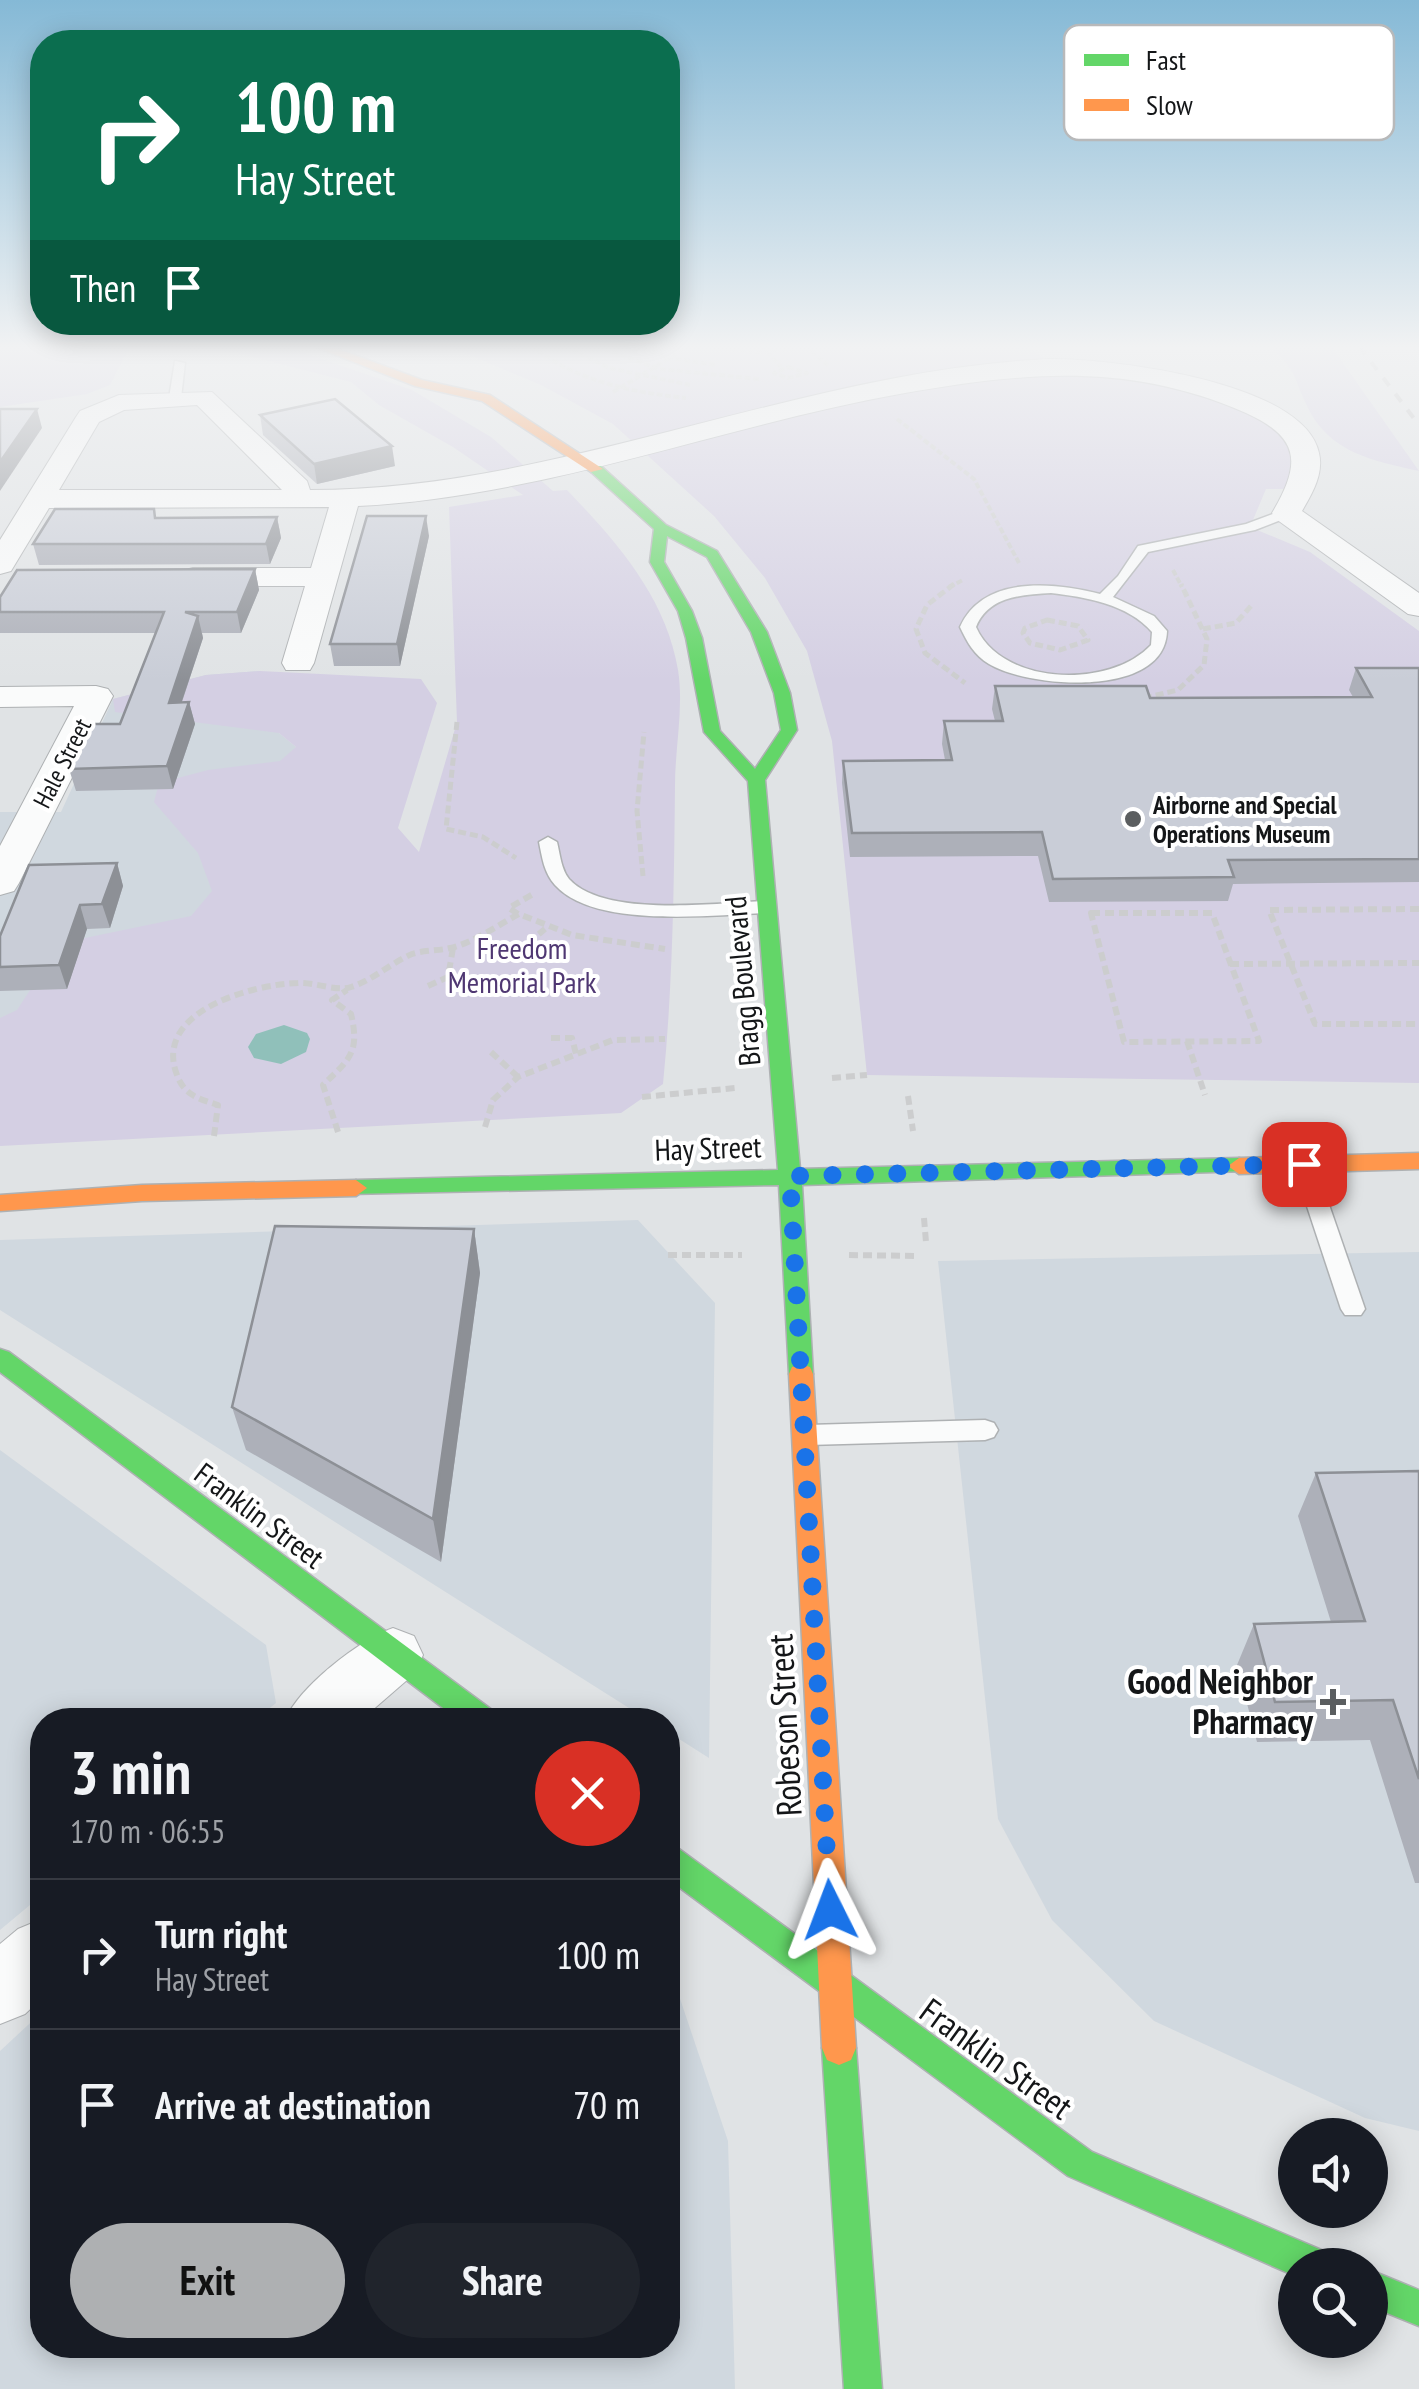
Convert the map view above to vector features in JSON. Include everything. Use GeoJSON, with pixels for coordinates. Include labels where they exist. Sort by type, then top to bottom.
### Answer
{"type":"FeatureCollection","features":[{"type":"Feature","properties":{"kind":"main road"},"geometry":{"type":"LineString","coordinates":[[584,459],[660,528],[712,554],[745,604],[772,661],[789,730],[756,780],[712,732],[694,638],[685,611],[656,562],[660,528]]}},
{"type":"Feature","properties":{"kind":"main road","name":"Bragg Boulevard"},"geometry":{"type":"LineString","coordinates":[[756,780],[790,1176]]}},
{"type":"Feature","properties":{"kind":"main road","name":"Hay Street"},"geometry":{"type":"LineString","coordinates":[[0,1203],[142,1192],[1419,1161]]}},
{"type":"Feature","properties":{"kind":"main road","name":"Robeson Street"},"geometry":{"type":"LineString","coordinates":[[790,1176],[835,1985],[863,2389]]}},
{"type":"Feature","properties":{"kind":"main road","name":"Franklin Street"},"geometry":{"type":"LineString","coordinates":[[0,1359],[466,1708]]}},
{"type":"Feature","properties":{"kind":"main road","name":"Franklin Street"},"geometry":{"type":"LineString","coordinates":[[680,1869],[1080,2164],[1278,2250]]}},
{"type":"Feature","properties":{"kind":"main road"},"geometry":{"type":"LineString","coordinates":[[1388,2295],[1419,2308]]}},
{"type":"Feature","properties":{"kind":"street"},"geometry":{"type":"LineString","coordinates":[[6,573],[65,457]]}},
{"type":"Feature","properties":{"kind":"street"},"geometry":{"type":"LineString","coordinates":[[267,457],[297,486],[292,498]]}},
{"type":"Feature","properties":{"kind":"street"},"geometry":{"type":"LineString","coordinates":[[41,499],[346,498],[449,488],[590,457]]}},
{"type":"Feature","properties":{"kind":"street"},"geometry":{"type":"LineString","coordinates":[[1306,457],[1305,484],[1286,513],[1419,607]]}},
{"type":"Feature","properties":{"kind":"street"},"geometry":{"type":"LineString","coordinates":[[298,663],[346,498]]}},
{"type":"Feature","properties":{"kind":"street"},"geometry":{"type":"LineString","coordinates":[[172,577],[324,577]]}},
{"type":"Feature","properties":{"kind":"street","name":"Hale Street"},"geometry":{"type":"LineString","coordinates":[[0,696],[96,696],[0,883]]}},
{"type":"Feature","properties":{"kind":"street"},"geometry":{"type":"LineString","coordinates":[[330,1708],[393,1655]]}},
{"type":"Feature","properties":{"kind":"street"},"geometry":{"type":"LineString","coordinates":[[0,1989],[30,1963]]}},
{"type":"Feature","properties":{"kind":"lane"},"geometry":{"type":"LineString","coordinates":[[1105,597],[1124,579],[1143,548],[1250,527],[1286,513]]}},
{"type":"Feature","properties":{"kind":"lane"},"geometry":{"type":"LineString","coordinates":[[1051,589],[1105,597],[1146,618],[1158,636],[1157,646],[1143,663],[1114,674],[1074,678],[1015,669],[985,654],[970,636],[970,618],[977,609],[1000,596],[1051,589]]}},
{"type":"Feature","properties":{"kind":"lane"},"geometry":{"type":"LineString","coordinates":[[548,842],[556,874],[567,888],[605,904],[766,908]]}},
{"type":"Feature","properties":{"kind":"lane"},"geometry":{"type":"LineString","coordinates":[[1304,1164],[1353,1310]]}},
{"type":"Feature","properties":{"kind":"lane"},"geometry":{"type":"LineString","coordinates":[[804,1436],[985,1430]]}},
{"type":"Feature","properties":{"kind":"path"},"geometry":{"type":"LineString","coordinates":[[946,457],[974,479],[1022,570]]}},
{"type":"Feature","properties":{"kind":"path"},"geometry":{"type":"LineString","coordinates":[[1204,629],[1236,623],[1252,605]]}},
{"type":"Feature","properties":{"kind":"path"},"geometry":{"type":"LineString","coordinates":[[1047,620],[1070,622],[1084,630],[1088,635],[1084,644],[1059,651],[1038,647],[1023,633],[1031,624],[1047,620]]}},
{"type":"Feature","properties":{"kind":"path"},"geometry":{"type":"LineString","coordinates":[[457,722],[446,829],[483,838],[512,852],[519,861]]}},
{"type":"Feature","properties":{"kind":"path"},"geometry":{"type":"LineString","coordinates":[[643,876],[637,810],[644,732]]}},
{"type":"Feature","properties":{"kind":"path"},"geometry":{"type":"LineString","coordinates":[[531,881],[535,892],[509,908],[545,928],[585,941],[666,949]]}},
{"type":"Feature","properties":{"kind":"path"},"geometry":{"type":"LineString","coordinates":[[1419,908],[1269,910],[1315,1024],[1419,1024]]}},
{"type":"Feature","properties":{"kind":"path"},"geometry":{"type":"LineString","coordinates":[[1212,912],[1230,964],[1258,1040],[1124,1042],[1091,913],[1212,912]]}},
{"type":"Feature","properties":{"kind":"path"},"geometry":{"type":"LineString","coordinates":[[338,1132],[323,1085],[345,1064],[357,1039],[351,1014],[332,1000],[415,953],[453,948],[519,914]]}},
{"type":"Feature","properties":{"kind":"path"},"geometry":{"type":"LineString","coordinates":[[514,960],[532,947],[529,942],[545,928]]}},
{"type":"Feature","properties":{"kind":"path"},"geometry":{"type":"LineString","coordinates":[[428,986],[448,977],[453,948]]}},
{"type":"Feature","properties":{"kind":"path"},"geometry":{"type":"LineString","coordinates":[[1230,964],[1419,963]]}},
{"type":"Feature","properties":{"kind":"path"},"geometry":{"type":"LineString","coordinates":[[214,1136],[218,1105],[189,1094],[176,1077],[172,1053],[186,1026],[215,1001],[252,986],[292,981],[348,989]]}},
{"type":"Feature","properties":{"kind":"path"},"geometry":{"type":"LineString","coordinates":[[551,1038],[572,1038],[576,1054]]}},
{"type":"Feature","properties":{"kind":"path"},"geometry":{"type":"LineString","coordinates":[[486,1127],[493,1100],[518,1078],[613,1040],[665,1040]]}},
{"type":"Feature","properties":{"kind":"path"},"geometry":{"type":"LineString","coordinates":[[1187,1041],[1205,1094]]}},
{"type":"Feature","properties":{"kind":"path"},"geometry":{"type":"LineString","coordinates":[[491,1052],[518,1078]]}},
{"type":"Feature","properties":{"kind":"shaded area"},"geometry":{"type":"Polygon","coordinates":[[[260,671],[279,733],[296,747],[187,992],[0,1075],[0,812],[61,812],[113,699],[206,675],[260,671]]]}},
{"type":"Feature","properties":{"kind":"shaded area"},"geometry":{"type":"Polygon","coordinates":[[[284,1025],[307,1033],[310,1039],[306,1052],[281,1064],[254,1058],[248,1047],[256,1034],[284,1025]]]}},
{"type":"Feature","properties":{"kind":"shaded area"},"geometry":{"type":"Polygon","coordinates":[[[638,1220],[715,1303],[709,1758],[680,1740],[680,1708],[629,1708],[0,1310],[0,1240],[638,1220]]]}},
{"type":"Feature","properties":{"kind":"shaded area"},"geometry":{"type":"Polygon","coordinates":[[[1419,1252],[1419,2131],[1388,2124],[1388,2118],[1365,2118],[1154,2021],[1052,1920],[998,1819],[938,1261],[1419,1252]]]}},
{"type":"Feature","properties":{"kind":"shaded area"},"geometry":{"type":"Polygon","coordinates":[[[0,1450],[266,1645],[276,1703],[270,1708],[30,1708],[30,1905],[0,1930],[0,1450]]]}},
{"type":"Feature","properties":{"kind":"shaded area"},"geometry":{"type":"Polygon","coordinates":[[[680,1999],[728,2141],[735,2389],[0,2389],[0,2051],[30,2023],[30,2358],[680,2358],[680,1999]]]}},
{"type":"Feature","properties":{"kind":"green space","name":"Freedom Memorial Park"},"geometry":{"type":"Polygon","coordinates":[[[468,457],[515,457],[553,491],[567,490],[636,572],[651,594],[672,643],[680,684],[680,713],[663,1084],[621,1113],[0,1146],[0,1018],[17,1010],[61,943],[191,916],[212,891],[198,853],[154,802],[159,783],[208,770],[280,761],[296,747],[279,733],[115,712],[113,699],[206,675],[260,671],[421,679],[437,703],[398,828],[419,852],[457,722],[449,507],[523,495],[468,457]]]}},
{"type":"Feature","properties":{"kind":"green space"},"geometry":{"type":"Polygon","coordinates":[[[650,457],[1292,457],[1294,467],[1285,489],[1266,489],[1250,527],[1310,552],[1419,631],[1419,1083],[867,1075],[832,741],[807,651],[765,578],[714,516],[650,457]]]}},
{"type":"Feature","properties":{"kind":"green space"},"geometry":{"type":"Polygon","coordinates":[[[1409,457],[1419,471],[1370,458],[1409,457]]]}},
{"type":"Feature","properties":{"kind":"building"},"geometry":{"type":"Polygon","coordinates":[[[307,457],[342,457],[314,464],[307,457]]]}},
{"type":"Feature","properties":{"kind":"building"},"geometry":{"type":"Polygon","coordinates":[[[55,509],[154,509],[155,518],[277,517],[266,544],[33,544],[55,509]]]}},
{"type":"Feature","properties":{"kind":"building"},"geometry":{"type":"Polygon","coordinates":[[[367,516],[426,516],[397,644],[330,644],[367,516]]]}},
{"type":"Feature","properties":{"kind":"building"},"geometry":{"type":"Polygon","coordinates":[[[255,569],[237,612],[185,612],[198,616],[169,703],[189,702],[167,766],[69,769],[88,724],[120,724],[164,612],[0,612],[0,597],[17,570],[255,569]]]}},
{"type":"Feature","properties":{"kind":"building","name":"Airborne and Special Operations Museum"},"geometry":{"type":"Polygon","coordinates":[[[1356,668],[1419,668],[1419,859],[1228,860],[1234,877],[1053,879],[1042,832],[852,833],[843,761],[952,760],[944,721],[1003,721],[995,686],[1146,686],[1150,698],[1372,697],[1356,668]]]}},
{"type":"Feature","properties":{"kind":"building"},"geometry":{"type":"Polygon","coordinates":[[[117,863],[102,904],[80,905],[59,965],[0,967],[0,936],[29,865],[117,863]]]}},
{"type":"Feature","properties":{"kind":"building"},"geometry":{"type":"Polygon","coordinates":[[[275,1226],[474,1229],[433,1519],[232,1407],[275,1226]]]}},
{"type":"Feature","properties":{"kind":"building"},"geometry":{"type":"Polygon","coordinates":[[[1419,1471],[1419,1779],[1393,1700],[1275,1702],[1254,1624],[1365,1621],[1316,1473],[1419,1471]]]}},
{"type":"Feature","properties":{"kind":"traffic: fast"},"geometry":{"type":"LineString","coordinates":[[596,469],[661,528],[712,554],[759,632],[782,693],[789,730],[756,780]]}},
{"type":"Feature","properties":{"kind":"traffic: fast"},"geometry":{"type":"LineString","coordinates":[[661,528],[657,562],[685,611],[694,638],[712,732],[756,780],[790,1176],[801,1374]]}},
{"type":"Feature","properties":{"kind":"traffic: fast"},"geometry":{"type":"LineString","coordinates":[[356,1188],[1239,1166]]}},
{"type":"Feature","properties":{"kind":"traffic: fast"},"geometry":{"type":"LineString","coordinates":[[0,1359],[466,1708]]}},
{"type":"Feature","properties":{"kind":"traffic: fast"},"geometry":{"type":"LineString","coordinates":[[680,1869],[1080,2164],[1278,2250]]}},
{"type":"Feature","properties":{"kind":"traffic: fast"},"geometry":{"type":"LineString","coordinates":[[839,2048],[863,2389]]}},
{"type":"Feature","properties":{"kind":"traffic: fast"},"geometry":{"type":"LineString","coordinates":[[1388,2295],[1419,2308]]}},
{"type":"Feature","properties":{"kind":"traffic: slow"},"geometry":{"type":"LineString","coordinates":[[578,457],[596,469]]}},
{"type":"Feature","properties":{"kind":"traffic: slow"},"geometry":{"type":"LineString","coordinates":[[1239,1166],[1419,1161]]}},
{"type":"Feature","properties":{"kind":"traffic: slow"},"geometry":{"type":"LineString","coordinates":[[0,1203],[142,1193],[356,1188]]}},
{"type":"Feature","properties":{"kind":"traffic: slow"},"geometry":{"type":"LineString","coordinates":[[801,1374],[839,2048]]}},
{"type":"Feature","properties":{"kind":"place","name":"Airborne and Special Operations Museum"},"geometry":{"type":"Point","coordinates":[1133,819]}},
{"type":"Feature","properties":{"kind":"place","name":"Good Neighbor Pharmacy"},"geometry":{"type":"Point","coordinates":[1333,1702]}},
{"type":"Feature","properties":{"kind":"route"},"geometry":{"type":"LineString","coordinates":[[830,1910],[790,1176],[1304,1164]]}}]}
